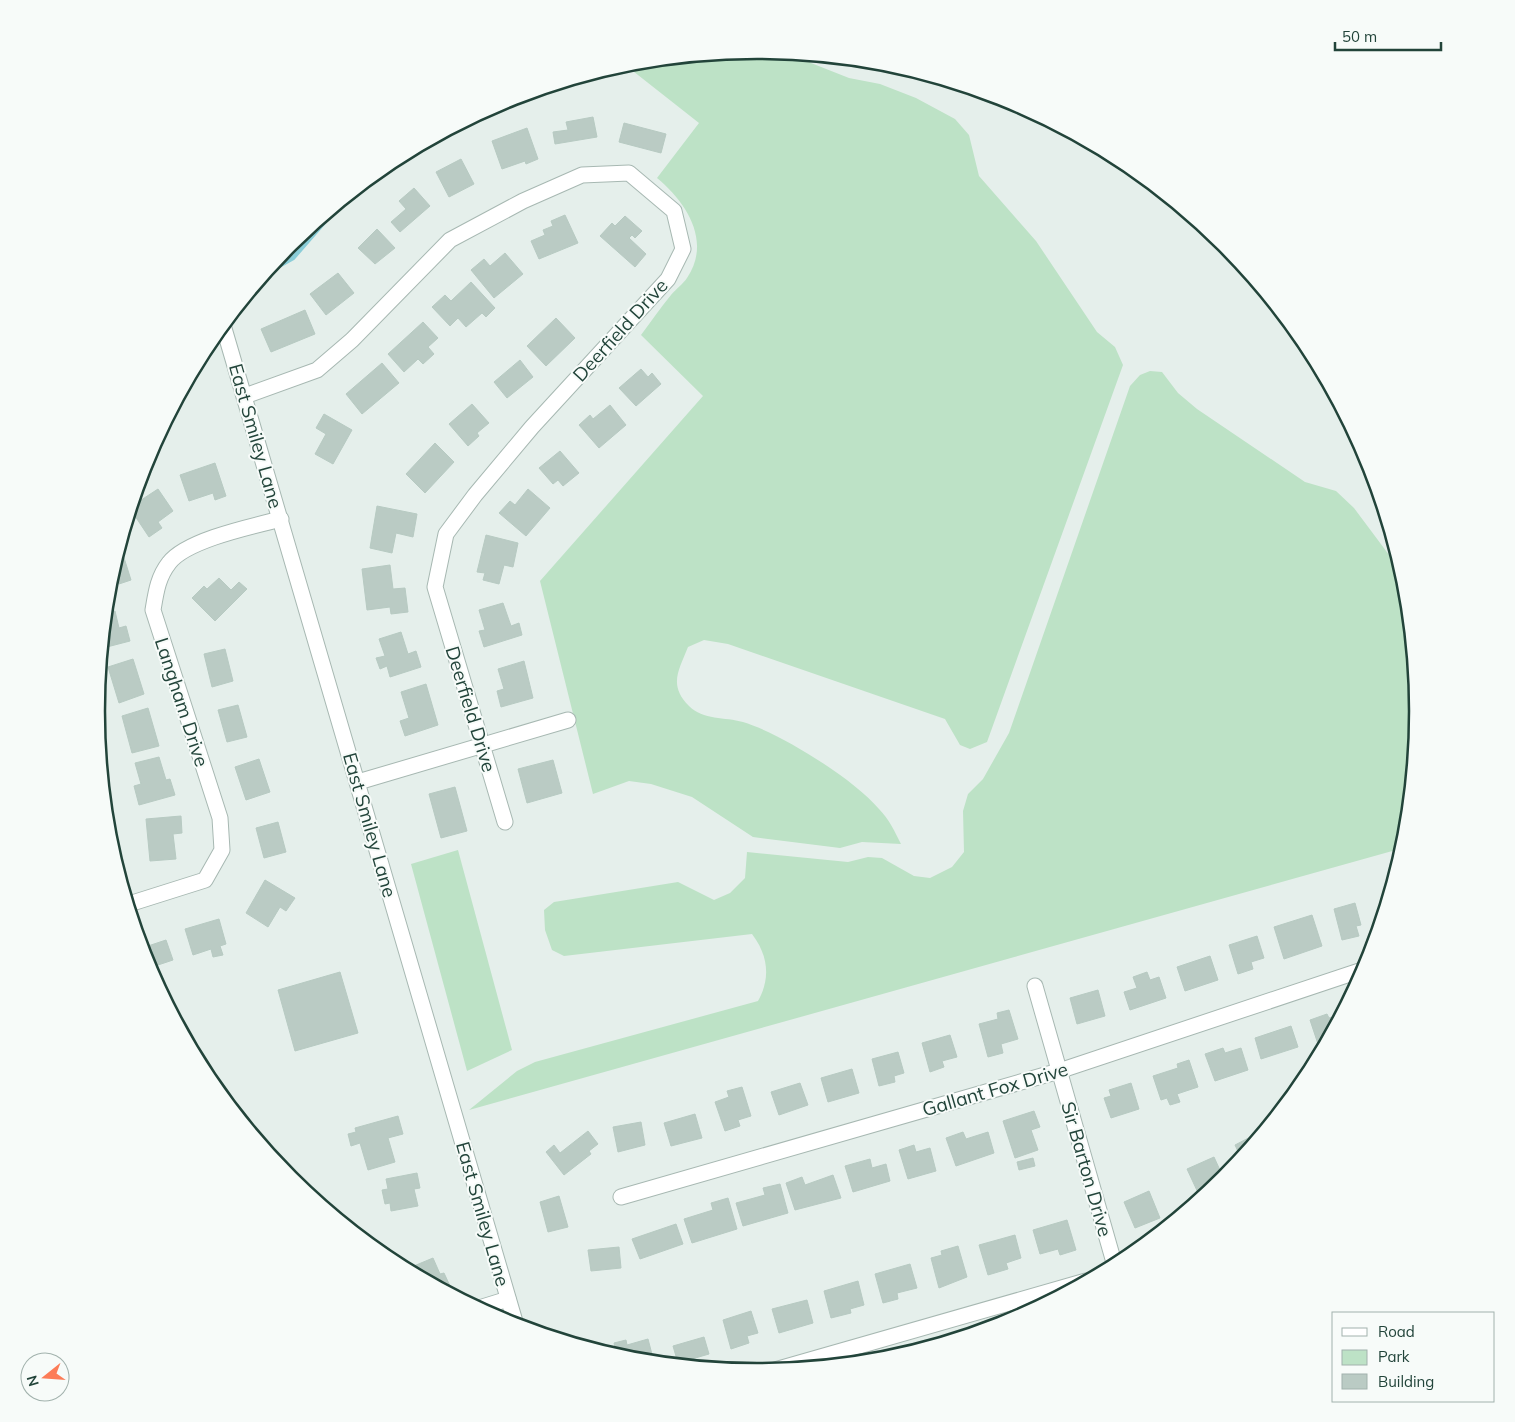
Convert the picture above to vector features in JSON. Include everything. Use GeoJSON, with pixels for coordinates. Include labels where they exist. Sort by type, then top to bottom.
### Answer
{"type":"FeatureCollection","features":[{"type":"Feature","properties":{"kind":"street","name":"Deerfield Drive"},"geometry":{"type":"LineString","coordinates":[[245,396],[317,370],[352,340],[450,240],[523,201],[582,175],[629,173],[674,211],[683,249],[668,279],[532,428],[475,495],[446,534],[435,587],[505,822]]}},
{"type":"Feature","properties":{"kind":"street","name":"East Smiley Lane"},"geometry":{"type":"LineString","coordinates":[[226,334],[513,1316]]}},
{"type":"Feature","properties":{"kind":"street","name":"Langham Drive"},"geometry":{"type":"LineString","coordinates":[[134,902],[204,880],[222,850],[220,818],[152,610],[158,581],[170,561],[203,540],[281,519]]}},
{"type":"Feature","properties":{"kind":"street"},"geometry":{"type":"LineString","coordinates":[[358,782],[481,744],[568,720]]}},
{"type":"Feature","properties":{"kind":"street","name":"Gallant Fox Drive"},"geometry":{"type":"LineString","coordinates":[[621,1197],[1059,1072],[1354,974]]}},
{"type":"Feature","properties":{"kind":"street","name":"Sir Barton Drive"},"geometry":{"type":"LineString","coordinates":[[1035,986],[1113,1258]]}},
{"type":"Feature","properties":{"kind":"street"},"geometry":{"type":"LineString","coordinates":[[804,1362],[1061,1288]]}},
{"type":"Feature","properties":{"kind":"street"},"geometry":{"type":"LineString","coordinates":[[488,1305],[508,1298]]}},
{"type":"Feature","properties":{"kind":"green space"},"geometry":{"type":"Polygon","coordinates":[[[715,60],[809,61],[849,78],[880,84],[916,98],[955,119],[969,135],[979,176],[1036,241],[1097,332],[1115,347],[1123,365],[987,742],[970,749],[960,745],[945,719],[728,644],[704,640],[688,647],[679,670],[677,684],[679,691],[689,706],[707,716],[743,722],[758,728],[816,758],[852,784],[879,809],[892,826],[901,844],[862,842],[840,848],[753,837],[692,797],[651,784],[629,781],[593,794],[540,581],[703,396],[641,335],[667,300],[687,278],[694,264],[697,250],[696,236],[692,223],[686,210],[657,178],[699,123],[632,71],[672,64],[715,60]]]}},
{"type":"Feature","properties":{"kind":"green space"},"geometry":{"type":"Polygon","coordinates":[[[1150,371],[1162,372],[1178,393],[1197,409],[1305,482],[1336,491],[1354,508],[1391,558],[1404,626],[1410,711],[1404,796],[1394,850],[469,1110],[517,1071],[535,1062],[758,1001],[762,992],[765,984],[766,967],[762,950],[752,934],[564,956],[552,950],[545,930],[544,910],[554,902],[678,882],[714,900],[730,893],[745,878],[747,852],[848,862],[868,857],[882,858],[914,876],[930,878],[952,867],[964,852],[963,811],[968,794],[983,779],[1009,733],[1130,386],[1140,375],[1150,371]]]}},
{"type":"Feature","properties":{"kind":"green space"},"geometry":{"type":"Polygon","coordinates":[[[458,850],[512,1050],[467,1071],[411,864],[458,850]]]}},
{"type":"Feature","properties":{"kind":"building"},"geometry":{"type":"Polygon","coordinates":[[[593,117],[597,137],[555,144],[553,132],[568,130],[566,122],[593,117]]]}},
{"type":"Feature","properties":{"kind":"building"},"geometry":{"type":"Polygon","coordinates":[[[624,123],[666,134],[661,153],[619,142],[624,123]]]}},
{"type":"Feature","properties":{"kind":"building"},"geometry":{"type":"Polygon","coordinates":[[[527,128],[538,159],[526,164],[525,161],[502,169],[492,141],[527,128]]]}},
{"type":"Feature","properties":{"kind":"building"},"geometry":{"type":"Polygon","coordinates":[[[461,159],[474,184],[449,197],[436,172],[461,159]]]}},
{"type":"Feature","properties":{"kind":"building"},"geometry":{"type":"Polygon","coordinates":[[[414,188],[430,206],[400,232],[391,222],[406,209],[399,201],[414,188]]]}},
{"type":"Feature","properties":{"kind":"building"},"geometry":{"type":"Polygon","coordinates":[[[565,215],[578,243],[539,259],[531,241],[545,235],[543,230],[553,226],[551,221],[565,215]]]}},
{"type":"Feature","properties":{"kind":"building"},"geometry":{"type":"Polygon","coordinates":[[[625,216],[642,231],[635,238],[632,235],[629,238],[646,254],[635,267],[600,236],[612,223],[615,226],[625,216]]]}},
{"type":"Feature","properties":{"kind":"building"},"geometry":{"type":"Polygon","coordinates":[[[377,229],[395,248],[375,264],[358,248],[377,229]]]}},
{"type":"Feature","properties":{"kind":"building"},"geometry":{"type":"Polygon","coordinates":[[[505,253],[523,274],[494,298],[471,270],[484,259],[490,266],[505,253]]]}},
{"type":"Feature","properties":{"kind":"building"},"geometry":{"type":"Polygon","coordinates":[[[338,273],[354,293],[326,315],[310,294],[338,273]]]}},
{"type":"Feature","properties":{"kind":"building"},"geometry":{"type":"Polygon","coordinates":[[[471,282],[495,308],[486,317],[482,313],[466,327],[458,318],[450,326],[432,307],[445,295],[451,301],[471,282]]]}},
{"type":"Feature","properties":{"kind":"building"},"geometry":{"type":"Polygon","coordinates":[[[305,310],[315,334],[271,352],[261,329],[305,310]]]}},
{"type":"Feature","properties":{"kind":"building"},"geometry":{"type":"Polygon","coordinates":[[[556,318],[575,338],[546,366],[527,346],[556,318]]]}},
{"type":"Feature","properties":{"kind":"building"},"geometry":{"type":"Polygon","coordinates":[[[423,322],[438,338],[428,347],[434,354],[423,364],[418,359],[404,372],[388,354],[423,322]]]}},
{"type":"Feature","properties":{"kind":"building"},"geometry":{"type":"Polygon","coordinates":[[[520,360],[533,377],[507,398],[494,382],[520,360]]]}},
{"type":"Feature","properties":{"kind":"building"},"geometry":{"type":"Polygon","coordinates":[[[382,363],[399,383],[362,414],[346,394],[382,363]]]}},
{"type":"Feature","properties":{"kind":"building"},"geometry":{"type":"Polygon","coordinates":[[[641,369],[648,377],[652,373],[661,384],[636,406],[619,388],[641,369]]]}},
{"type":"Feature","properties":{"kind":"building"},"geometry":{"type":"Polygon","coordinates":[[[472,404],[489,423],[477,433],[479,436],[468,446],[449,424],[472,404]]]}},
{"type":"Feature","properties":{"kind":"building"},"geometry":{"type":"Polygon","coordinates":[[[610,405],[626,425],[599,448],[579,425],[590,415],[593,419],[610,405]]]}},
{"type":"Feature","properties":{"kind":"building"},"geometry":{"type":"Polygon","coordinates":[[[324,414],[352,430],[333,464],[315,454],[326,434],[316,428],[324,414]]]}},
{"type":"Feature","properties":{"kind":"building"},"geometry":{"type":"Polygon","coordinates":[[[435,443],[454,462],[425,493],[406,474],[435,443]]]}},
{"type":"Feature","properties":{"kind":"building"},"geometry":{"type":"Polygon","coordinates":[[[560,451],[579,473],[563,486],[558,480],[553,484],[539,468],[560,451]]]}},
{"type":"Feature","properties":{"kind":"building"},"geometry":{"type":"Polygon","coordinates":[[[215,463],[226,496],[215,500],[213,493],[189,501],[180,475],[215,463]]]}},
{"type":"Feature","properties":{"kind":"building"},"geometry":{"type":"Polygon","coordinates":[[[158,489],[173,511],[158,522],[162,528],[149,537],[135,516],[140,501],[158,489]]]}},
{"type":"Feature","properties":{"kind":"building"},"geometry":{"type":"Polygon","coordinates":[[[528,489],[550,508],[526,536],[499,513],[510,501],[515,505],[528,489]]]}},
{"type":"Feature","properties":{"kind":"building"},"geometry":{"type":"Polygon","coordinates":[[[377,506],[417,514],[413,537],[396,533],[392,553],[370,548],[377,506]]]}},
{"type":"Feature","properties":{"kind":"building"},"geometry":{"type":"Polygon","coordinates":[[[486,535],[518,543],[513,567],[504,565],[499,584],[483,580],[485,573],[477,572],[486,535]]]}},
{"type":"Feature","properties":{"kind":"building"},"geometry":{"type":"Polygon","coordinates":[[[124,557],[131,580],[119,584],[118,582],[124,557]]]}},
{"type":"Feature","properties":{"kind":"building"},"geometry":{"type":"Polygon","coordinates":[[[390,565],[393,589],[405,588],[408,612],[391,614],[390,607],[367,610],[362,569],[390,565]]]}},
{"type":"Feature","properties":{"kind":"building"},"geometry":{"type":"Polygon","coordinates":[[[219,578],[231,590],[239,582],[247,589],[215,621],[192,598],[204,586],[207,589],[219,578]]]}},
{"type":"Feature","properties":{"kind":"building"},"geometry":{"type":"Polygon","coordinates":[[[503,603],[511,626],[519,623],[522,635],[484,647],[479,631],[485,630],[479,610],[503,603]]]}},
{"type":"Feature","properties":{"kind":"building"},"geometry":{"type":"Polygon","coordinates":[[[115,611],[119,628],[126,626],[130,641],[109,646],[111,626],[115,611]]]}},
{"type":"Feature","properties":{"kind":"building"},"geometry":{"type":"Polygon","coordinates":[[[401,632],[408,654],[416,651],[421,667],[390,677],[387,666],[380,669],[376,658],[385,656],[379,639],[401,632]]]}},
{"type":"Feature","properties":{"kind":"building"},"geometry":{"type":"Polygon","coordinates":[[[225,649],[233,681],[212,687],[204,654],[225,649]]]}},
{"type":"Feature","properties":{"kind":"building"},"geometry":{"type":"Polygon","coordinates":[[[133,659],[144,694],[119,703],[108,667],[133,659]]]}},
{"type":"Feature","properties":{"kind":"building"},"geometry":{"type":"Polygon","coordinates":[[[524,661],[533,698],[501,707],[497,691],[504,689],[498,669],[524,661]]]}},
{"type":"Feature","properties":{"kind":"building"},"geometry":{"type":"Polygon","coordinates":[[[426,684],[438,725],[405,736],[400,721],[409,718],[401,692],[426,684]]]}},
{"type":"Feature","properties":{"kind":"building"},"geometry":{"type":"Polygon","coordinates":[[[238,705],[247,737],[227,742],[218,710],[238,705]]]}},
{"type":"Feature","properties":{"kind":"building"},"geometry":{"type":"Polygon","coordinates":[[[148,708],[159,746],[132,753],[122,716],[148,708]]]}},
{"type":"Feature","properties":{"kind":"building"},"geometry":{"type":"Polygon","coordinates":[[[159,757],[166,780],[170,779],[175,795],[139,805],[134,786],[141,784],[135,763],[159,757]]]}},
{"type":"Feature","properties":{"kind":"building"},"geometry":{"type":"Polygon","coordinates":[[[259,759],[270,792],[246,800],[235,767],[259,759]]]}},
{"type":"Feature","properties":{"kind":"building"},"geometry":{"type":"Polygon","coordinates":[[[553,760],[562,793],[527,803],[518,769],[553,760]]]}},
{"type":"Feature","properties":{"kind":"building"},"geometry":{"type":"Polygon","coordinates":[[[455,787],[467,831],[441,838],[429,794],[455,787]]]}},
{"type":"Feature","properties":{"kind":"building"},"geometry":{"type":"Polygon","coordinates":[[[181,816],[182,833],[173,834],[176,859],[150,861],[146,819],[181,816]]]}},
{"type":"Feature","properties":{"kind":"building"},"geometry":{"type":"Polygon","coordinates":[[[278,822],[286,852],[264,858],[256,828],[278,822]]]}},
{"type":"Feature","properties":{"kind":"building"},"geometry":{"type":"Polygon","coordinates":[[[265,880],[295,898],[286,911],[280,907],[268,927],[246,913],[265,880]]]}},
{"type":"Feature","properties":{"kind":"building"},"geometry":{"type":"Polygon","coordinates":[[[1355,903],[1361,925],[1356,926],[1359,936],[1342,940],[1334,909],[1355,903]]]}},
{"type":"Feature","properties":{"kind":"building"},"geometry":{"type":"Polygon","coordinates":[[[1312,915],[1322,946],[1284,959],[1274,927],[1312,915]]]}},
{"type":"Feature","properties":{"kind":"building"},"geometry":{"type":"Polygon","coordinates":[[[219,919],[226,944],[220,946],[223,955],[213,957],[211,949],[193,955],[185,929],[219,919]]]}},
{"type":"Feature","properties":{"kind":"building"},"geometry":{"type":"Polygon","coordinates":[[[1257,936],[1264,958],[1251,962],[1253,969],[1238,974],[1229,945],[1257,936]]]}},
{"type":"Feature","properties":{"kind":"building"},"geometry":{"type":"Polygon","coordinates":[[[166,940],[173,960],[157,965],[149,946],[166,940]]]}},
{"type":"Feature","properties":{"kind":"building"},"geometry":{"type":"Polygon","coordinates":[[[1210,956],[1218,980],[1185,991],[1177,967],[1210,956]]]}},
{"type":"Feature","properties":{"kind":"building"},"geometry":{"type":"Polygon","coordinates":[[[340,972],[358,1033],[295,1051],[278,990],[340,972]]]}},
{"type":"Feature","properties":{"kind":"building"},"geometry":{"type":"Polygon","coordinates":[[[1147,972],[1150,980],[1159,977],[1166,998],[1130,1010],[1124,992],[1137,988],[1133,977],[1147,972]]]}},
{"type":"Feature","properties":{"kind":"building"},"geometry":{"type":"Polygon","coordinates":[[[1098,990],[1105,1016],[1077,1024],[1070,998],[1098,990]]]}},
{"type":"Feature","properties":{"kind":"building"},"geometry":{"type":"Polygon","coordinates":[[[1009,1010],[1018,1039],[1001,1044],[1003,1053],[988,1057],[979,1024],[998,1019],[997,1013],[1009,1010]]]}},
{"type":"Feature","properties":{"kind":"building"},"geometry":{"type":"Polygon","coordinates":[[[1327,1014],[1329,1018],[1333,1017],[1318,1044],[1310,1020],[1327,1014]]]}},
{"type":"Feature","properties":{"kind":"building"},"geometry":{"type":"Polygon","coordinates":[[[1291,1026],[1298,1047],[1261,1059],[1255,1038],[1291,1026]]]}},
{"type":"Feature","properties":{"kind":"building"},"geometry":{"type":"Polygon","coordinates":[[[950,1035],[957,1057],[942,1061],[944,1067],[930,1072],[922,1043],[950,1035]]]}},
{"type":"Feature","properties":{"kind":"building"},"geometry":{"type":"Polygon","coordinates":[[[1223,1048],[1225,1053],[1241,1048],[1248,1070],[1215,1081],[1205,1054],[1223,1048]]]}},
{"type":"Feature","properties":{"kind":"building"},"geometry":{"type":"Polygon","coordinates":[[[898,1052],[904,1073],[894,1076],[895,1082],[879,1086],[872,1059],[898,1052]]]}},
{"type":"Feature","properties":{"kind":"building"},"geometry":{"type":"Polygon","coordinates":[[[1189,1060],[1198,1087],[1177,1094],[1180,1102],[1170,1105],[1167,1098],[1161,1100],[1153,1076],[1178,1068],[1177,1064],[1189,1060]]]}},
{"type":"Feature","properties":{"kind":"building"},"geometry":{"type":"Polygon","coordinates":[[[852,1069],[859,1093],[828,1102],[821,1078],[852,1069]]]}},
{"type":"Feature","properties":{"kind":"building"},"geometry":{"type":"Polygon","coordinates":[[[800,1083],[808,1105],[779,1115],[771,1092],[800,1083]]]}},
{"type":"Feature","properties":{"kind":"building"},"geometry":{"type":"Polygon","coordinates":[[[1131,1083],[1139,1109],[1111,1118],[1104,1098],[1111,1096],[1109,1090],[1131,1083]]]}},
{"type":"Feature","properties":{"kind":"building"},"geometry":{"type":"Polygon","coordinates":[[[742,1087],[751,1116],[738,1120],[740,1126],[725,1131],[715,1102],[729,1097],[727,1091],[742,1087]]]}},
{"type":"Feature","properties":{"kind":"building"},"geometry":{"type":"Polygon","coordinates":[[[1034,1111],[1040,1127],[1031,1130],[1038,1150],[1015,1158],[1003,1121],[1034,1111]]]}},
{"type":"Feature","properties":{"kind":"building"},"geometry":{"type":"Polygon","coordinates":[[[695,1114],[702,1138],[671,1146],[664,1123],[695,1114]]]}},
{"type":"Feature","properties":{"kind":"building"},"geometry":{"type":"Polygon","coordinates":[[[398,1116],[403,1134],[388,1138],[395,1162],[368,1170],[360,1143],[351,1146],[348,1134],[356,1132],[355,1128],[398,1116]]]}},
{"type":"Feature","properties":{"kind":"building"},"geometry":{"type":"Polygon","coordinates":[[[641,1122],[645,1145],[618,1152],[613,1127],[641,1122]]]}},
{"type":"Feature","properties":{"kind":"building"},"geometry":{"type":"Polygon","coordinates":[[[588,1131],[598,1144],[589,1151],[591,1154],[564,1175],[546,1152],[554,1145],[560,1153],[588,1131]]]}},
{"type":"Feature","properties":{"kind":"building"},"geometry":{"type":"Polygon","coordinates":[[[963,1132],[966,1139],[988,1132],[994,1153],[956,1166],[946,1138],[963,1132]]]}},
{"type":"Feature","properties":{"kind":"building"},"geometry":{"type":"Polygon","coordinates":[[[1252,1136],[1238,1152],[1235,1145],[1252,1136]]]}},
{"type":"Feature","properties":{"kind":"building"},"geometry":{"type":"Polygon","coordinates":[[[914,1145],[916,1152],[930,1148],[936,1171],[908,1179],[899,1150],[914,1145]]]}},
{"type":"Feature","properties":{"kind":"building"},"geometry":{"type":"Polygon","coordinates":[[[1214,1157],[1220,1171],[1198,1192],[1187,1169],[1214,1157]]]}},
{"type":"Feature","properties":{"kind":"building"},"geometry":{"type":"Polygon","coordinates":[[[1033,1158],[1035,1166],[1019,1170],[1017,1162],[1033,1158]]]}},
{"type":"Feature","properties":{"kind":"building"},"geometry":{"type":"Polygon","coordinates":[[[870,1159],[872,1168],[886,1164],[890,1181],[853,1192],[845,1166],[870,1159]]]}},
{"type":"Feature","properties":{"kind":"building"},"geometry":{"type":"Polygon","coordinates":[[[417,1173],[420,1188],[414,1189],[418,1206],[391,1211],[390,1203],[385,1204],[382,1190],[388,1189],[386,1179],[417,1173]]]}},
{"type":"Feature","properties":{"kind":"building"},"geometry":{"type":"Polygon","coordinates":[[[833,1175],[841,1198],[795,1210],[786,1183],[802,1177],[805,1185],[833,1175]]]}},
{"type":"Feature","properties":{"kind":"building"},"geometry":{"type":"Polygon","coordinates":[[[780,1184],[788,1213],[743,1226],[736,1203],[765,1195],[763,1188],[780,1184]]]}},
{"type":"Feature","properties":{"kind":"building"},"geometry":{"type":"Polygon","coordinates":[[[1149,1191],[1160,1218],[1135,1228],[1124,1202],[1149,1191]]]}},
{"type":"Feature","properties":{"kind":"building"},"geometry":{"type":"Polygon","coordinates":[[[559,1196],[568,1227],[548,1232],[540,1202],[559,1196]]]}},
{"type":"Feature","properties":{"kind":"building"},"geometry":{"type":"Polygon","coordinates":[[[728,1198],[737,1229],[692,1243],[684,1219],[713,1210],[711,1203],[728,1198]]]}},
{"type":"Feature","properties":{"kind":"building"},"geometry":{"type":"Polygon","coordinates":[[[1067,1220],[1076,1250],[1060,1255],[1058,1249],[1040,1254],[1033,1230],[1067,1220]]]}},
{"type":"Feature","properties":{"kind":"building"},"geometry":{"type":"Polygon","coordinates":[[[676,1224],[683,1244],[640,1259],[632,1239],[676,1224]]]}},
{"type":"Feature","properties":{"kind":"building"},"geometry":{"type":"Polygon","coordinates":[[[1015,1235],[1021,1258],[1006,1263],[1008,1269],[988,1275],[979,1245],[1015,1235]]]}},
{"type":"Feature","properties":{"kind":"building"},"geometry":{"type":"Polygon","coordinates":[[[958,1246],[967,1277],[939,1288],[931,1258],[942,1255],[941,1251],[958,1246]]]}},
{"type":"Feature","properties":{"kind":"building"},"geometry":{"type":"Polygon","coordinates":[[[619,1247],[621,1268],[591,1271],[588,1250],[619,1247]]]}},
{"type":"Feature","properties":{"kind":"building"},"geometry":{"type":"Polygon","coordinates":[[[433,1258],[440,1274],[444,1273],[450,1286],[431,1276],[415,1266],[433,1258]]]}},
{"type":"Feature","properties":{"kind":"building"},"geometry":{"type":"Polygon","coordinates":[[[910,1264],[917,1288],[897,1293],[898,1299],[883,1303],[875,1274],[910,1264]]]}},
{"type":"Feature","properties":{"kind":"building"},"geometry":{"type":"Polygon","coordinates":[[[858,1281],[864,1305],[850,1309],[851,1313],[831,1318],[824,1291],[858,1281]]]}},
{"type":"Feature","properties":{"kind":"building"},"geometry":{"type":"Polygon","coordinates":[[[807,1300],[813,1323],[779,1333],[772,1309],[807,1300]]]}},
{"type":"Feature","properties":{"kind":"building"},"geometry":{"type":"Polygon","coordinates":[[[751,1311],[758,1333],[747,1336],[749,1343],[731,1349],[723,1320],[751,1311]]]}},
{"type":"Feature","properties":{"kind":"building"},"geometry":{"type":"Polygon","coordinates":[[[704,1337],[709,1354],[690,1360],[677,1358],[673,1346],[704,1337]]]}},
{"type":"Feature","properties":{"kind":"building"},"geometry":{"type":"Polygon","coordinates":[[[648,1339],[652,1355],[615,1347],[614,1343],[626,1340],[627,1345],[648,1339]]]}},
{"type":"Feature","properties":{"kind":"waterway"},"geometry":{"type":"LineString","coordinates":[[284,263],[293,258],[317,230]]}}]}
